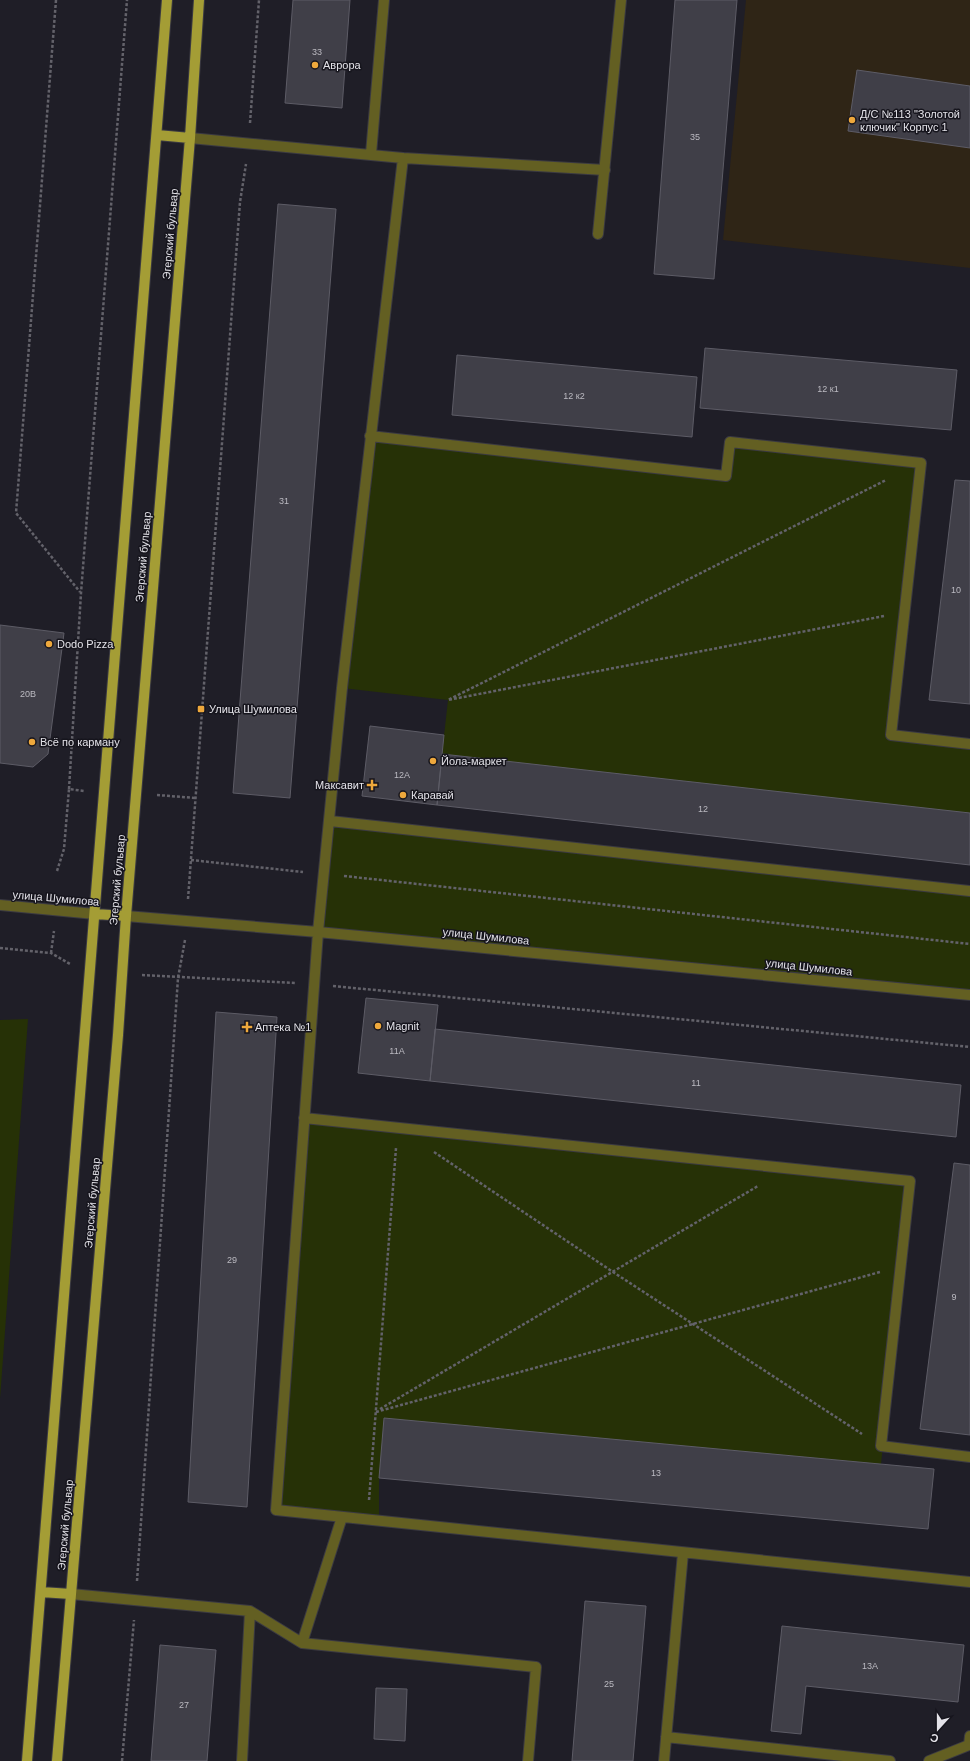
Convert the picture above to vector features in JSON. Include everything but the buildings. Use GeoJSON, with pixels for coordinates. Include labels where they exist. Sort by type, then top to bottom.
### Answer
{"type":"FeatureCollection","features":[{"type":"Feature","properties":{"kind":"main road","name":"Эгерский бульвар"},"geometry":{"type":"LineString","coordinates":[[28,1761],[168,0]]}},
{"type":"Feature","properties":{"kind":"main road","name":"Эгерский бульвар"},"geometry":{"type":"LineString","coordinates":[[57,1761],[118,1035],[126,916],[190,138],[199,0]]}},
{"type":"Feature","properties":{"kind":"main road"},"geometry":{"type":"LineString","coordinates":[[157,135],[190,138]]}},
{"type":"Feature","properties":{"kind":"main road","name":"улица Шумилова"},"geometry":{"type":"LineString","coordinates":[[95,914],[126,916]]}},
{"type":"Feature","properties":{"kind":"main road"},"geometry":{"type":"LineString","coordinates":[[41,1592],[71,1594]]}},
{"type":"Feature","properties":{"kind":"street"},"geometry":{"type":"LineString","coordinates":[[371,154],[384,0]]}},
{"type":"Feature","properties":{"kind":"street"},"geometry":{"type":"LineString","coordinates":[[598,234],[621,0]]}},
{"type":"Feature","properties":{"kind":"street"},"geometry":{"type":"LineString","coordinates":[[190,138],[403,158],[605,170]]}},
{"type":"Feature","properties":{"kind":"street"},"geometry":{"type":"LineString","coordinates":[[403,158],[343,680],[318,932],[276,1510],[970,1582]]}},
{"type":"Feature","properties":{"kind":"street"},"geometry":{"type":"LineString","coordinates":[[370,436],[726,476],[730,442],[921,463],[890,735],[970,744]]}},
{"type":"Feature","properties":{"kind":"street"},"geometry":{"type":"LineString","coordinates":[[330,821],[970,891]]}},
{"type":"Feature","properties":{"kind":"street","name":"улица Шумилова"},"geometry":{"type":"LineString","coordinates":[[0,905],[95,914]]}},
{"type":"Feature","properties":{"kind":"street","name":"улица Шумилова"},"geometry":{"type":"LineString","coordinates":[[126,916],[318,932],[970,995]]}},
{"type":"Feature","properties":{"kind":"street"},"geometry":{"type":"LineString","coordinates":[[304,1118],[910,1181],[881,1446],[970,1457]]}},
{"type":"Feature","properties":{"kind":"street"},"geometry":{"type":"LineString","coordinates":[[302,1643],[342,1517]]}},
{"type":"Feature","properties":{"kind":"street"},"geometry":{"type":"LineString","coordinates":[[664,1761],[683,1553]]}},
{"type":"Feature","properties":{"kind":"street"},"geometry":{"type":"LineString","coordinates":[[71,1594],[136,1599],[250,1612],[302,1643],[536,1667],[528,1761]]}},
{"type":"Feature","properties":{"kind":"street"},"geometry":{"type":"LineString","coordinates":[[242,1761],[250,1612]]}},
{"type":"Feature","properties":{"kind":"street"},"geometry":{"type":"LineString","coordinates":[[666,1737],[890,1761]]}},
{"type":"Feature","properties":{"kind":"street"},"geometry":{"type":"LineString","coordinates":[[929,1761],[970,1742]]}},
{"type":"Feature","properties":{"kind":"path"},"geometry":{"type":"LineString","coordinates":[[56,0],[16,513],[81,592]]}},
{"type":"Feature","properties":{"kind":"path"},"geometry":{"type":"LineString","coordinates":[[58,870],[64,849],[69,789],[81,592],[127,0]]}},
{"type":"Feature","properties":{"kind":"path"},"geometry":{"type":"LineString","coordinates":[[188,899],[240,202],[248,144],[259,0]]}},
{"type":"Feature","properties":{"kind":"path"},"geometry":{"type":"LineString","coordinates":[[904,612],[448,700],[921,463]]}},
{"type":"Feature","properties":{"kind":"path"},"geometry":{"type":"LineString","coordinates":[[69,789],[88,791]]}},
{"type":"Feature","properties":{"kind":"path"},"geometry":{"type":"LineString","coordinates":[[154,795],[196,798]]}},
{"type":"Feature","properties":{"kind":"path"},"geometry":{"type":"LineString","coordinates":[[192,860],[970,944]]}},
{"type":"Feature","properties":{"kind":"path"},"geometry":{"type":"LineString","coordinates":[[52,953],[54,932]]}},
{"type":"Feature","properties":{"kind":"path"},"geometry":{"type":"LineString","coordinates":[[122,1761],[136,1599],[178,978],[186,936]]}},
{"type":"Feature","properties":{"kind":"path"},"geometry":{"type":"LineString","coordinates":[[0,948],[52,953],[71,965]]}},
{"type":"Feature","properties":{"kind":"path"},"geometry":{"type":"LineString","coordinates":[[135,975],[314,984],[970,1047]]}},
{"type":"Feature","properties":{"kind":"path"},"geometry":{"type":"LineString","coordinates":[[368,1520],[398,1128]]}},
{"type":"Feature","properties":{"kind":"path"},"geometry":{"type":"LineString","coordinates":[[430,1150],[613,1272],[881,1446]]}},
{"type":"Feature","properties":{"kind":"path"},"geometry":{"type":"LineString","coordinates":[[376,1412],[788,1168]]}},
{"type":"Feature","properties":{"kind":"path"},"geometry":{"type":"LineString","coordinates":[[376,1412],[901,1266]]}},
{"type":"Feature","properties":{"kind":"shaded area","name":"Д/С №113 \"Золотой ключик\" Корпус 1"},"geometry":{"type":"Polygon","coordinates":[[[746,0],[970,0],[970,268],[723,240],[746,0]]]}},
{"type":"Feature","properties":{"kind":"green space"},"geometry":{"type":"Polygon","coordinates":[[[370,436],[726,476],[730,442],[921,463],[891,735],[970,744],[970,813],[442,754],[448,700],[342,688],[370,436]]]}},
{"type":"Feature","properties":{"kind":"green space"},"geometry":{"type":"Polygon","coordinates":[[[330,821],[970,891],[970,995],[318,932],[330,821]]]}},
{"type":"Feature","properties":{"kind":"green space"},"geometry":{"type":"Polygon","coordinates":[[[28,1019],[0,1399],[0,1020],[28,1019]]]}},
{"type":"Feature","properties":{"kind":"green space"},"geometry":{"type":"Polygon","coordinates":[[[304,1118],[910,1181],[881,1464],[384,1418],[379,1478],[379,1522],[276,1510],[304,1118]]]}},
{"type":"Feature","properties":{"kind":"place","name":"Аврора"},"geometry":{"type":"Point","coordinates":[315,65]}},
{"type":"Feature","properties":{"kind":"place","name":"Д/С №113 \"Золотой ключик\" Корпус 1"},"geometry":{"type":"Point","coordinates":[852,120]}},
{"type":"Feature","properties":{"kind":"place","name":"Dodo Pizza"},"geometry":{"type":"Point","coordinates":[49,644]}},
{"type":"Feature","properties":{"kind":"place","name":"Улица Шумилова"},"geometry":{"type":"Point","coordinates":[201,709]}},
{"type":"Feature","properties":{"kind":"place","name":"Всё по карману"},"geometry":{"type":"Point","coordinates":[32,742]}},
{"type":"Feature","properties":{"kind":"place","name":"Йола-маркет"},"geometry":{"type":"Point","coordinates":[433,761]}},
{"type":"Feature","properties":{"kind":"place","name":"Максавит"},"geometry":{"type":"Point","coordinates":[372,785]}},
{"type":"Feature","properties":{"kind":"place","name":"Каравай"},"geometry":{"type":"Point","coordinates":[403,795]}},
{"type":"Feature","properties":{"kind":"place","name":"Magnit"},"geometry":{"type":"Point","coordinates":[378,1026]}},
{"type":"Feature","properties":{"kind":"place","name":"Аптека №1"},"geometry":{"type":"Point","coordinates":[247,1027]}}]}
